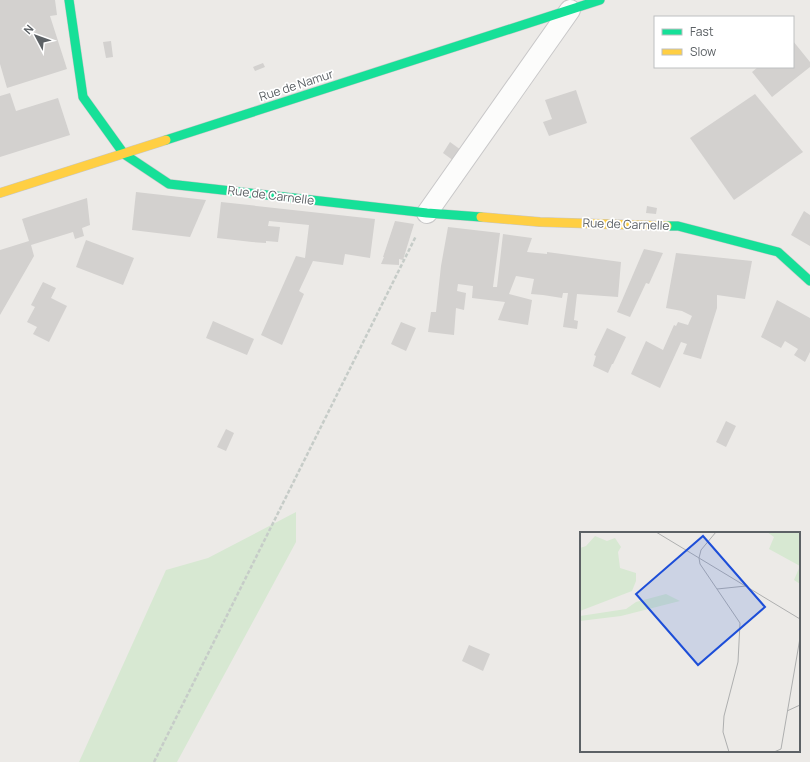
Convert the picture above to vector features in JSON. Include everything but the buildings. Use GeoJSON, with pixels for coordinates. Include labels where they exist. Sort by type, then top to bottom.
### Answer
{"type":"FeatureCollection","features":[{"type":"Feature","properties":{"kind":"street","name":"Rue de Carnelle"},"geometry":{"type":"LineString","coordinates":[[69,0],[83,97],[124,154],[168,184],[427,213],[540,222],[678,226],[778,252],[810,281]]}},
{"type":"Feature","properties":{"kind":"street","name":"Rue de Namur"},"geometry":{"type":"LineString","coordinates":[[0,193],[600,0]]}},
{"type":"Feature","properties":{"kind":"street"},"geometry":{"type":"LineString","coordinates":[[427,213],[570,10]]}},
{"type":"Feature","properties":{"kind":"path"},"geometry":{"type":"LineString","coordinates":[[154,762],[427,213]]}},
{"type":"Feature","properties":{"kind":"green space"},"geometry":{"type":"Polygon","coordinates":[[[296,512],[296,542],[177,762],[79,762],[166,570],[208,558],[296,512]]]}},
{"type":"Feature","properties":{"kind":"traffic: fast"},"geometry":{"type":"LineString","coordinates":[[69,0],[83,97],[124,154],[169,184],[427,213],[481,217]]}},
{"type":"Feature","properties":{"kind":"traffic: fast"},"geometry":{"type":"LineString","coordinates":[[166,140],[600,0]]}},
{"type":"Feature","properties":{"kind":"traffic: fast"},"geometry":{"type":"LineString","coordinates":[[667,226],[678,226],[778,252],[810,281]]}},
{"type":"Feature","properties":{"kind":"traffic: slow"},"geometry":{"type":"LineString","coordinates":[[0,193],[166,140]]}},
{"type":"Feature","properties":{"kind":"traffic: slow"},"geometry":{"type":"LineString","coordinates":[[481,217],[540,222],[667,226]]}}]}
